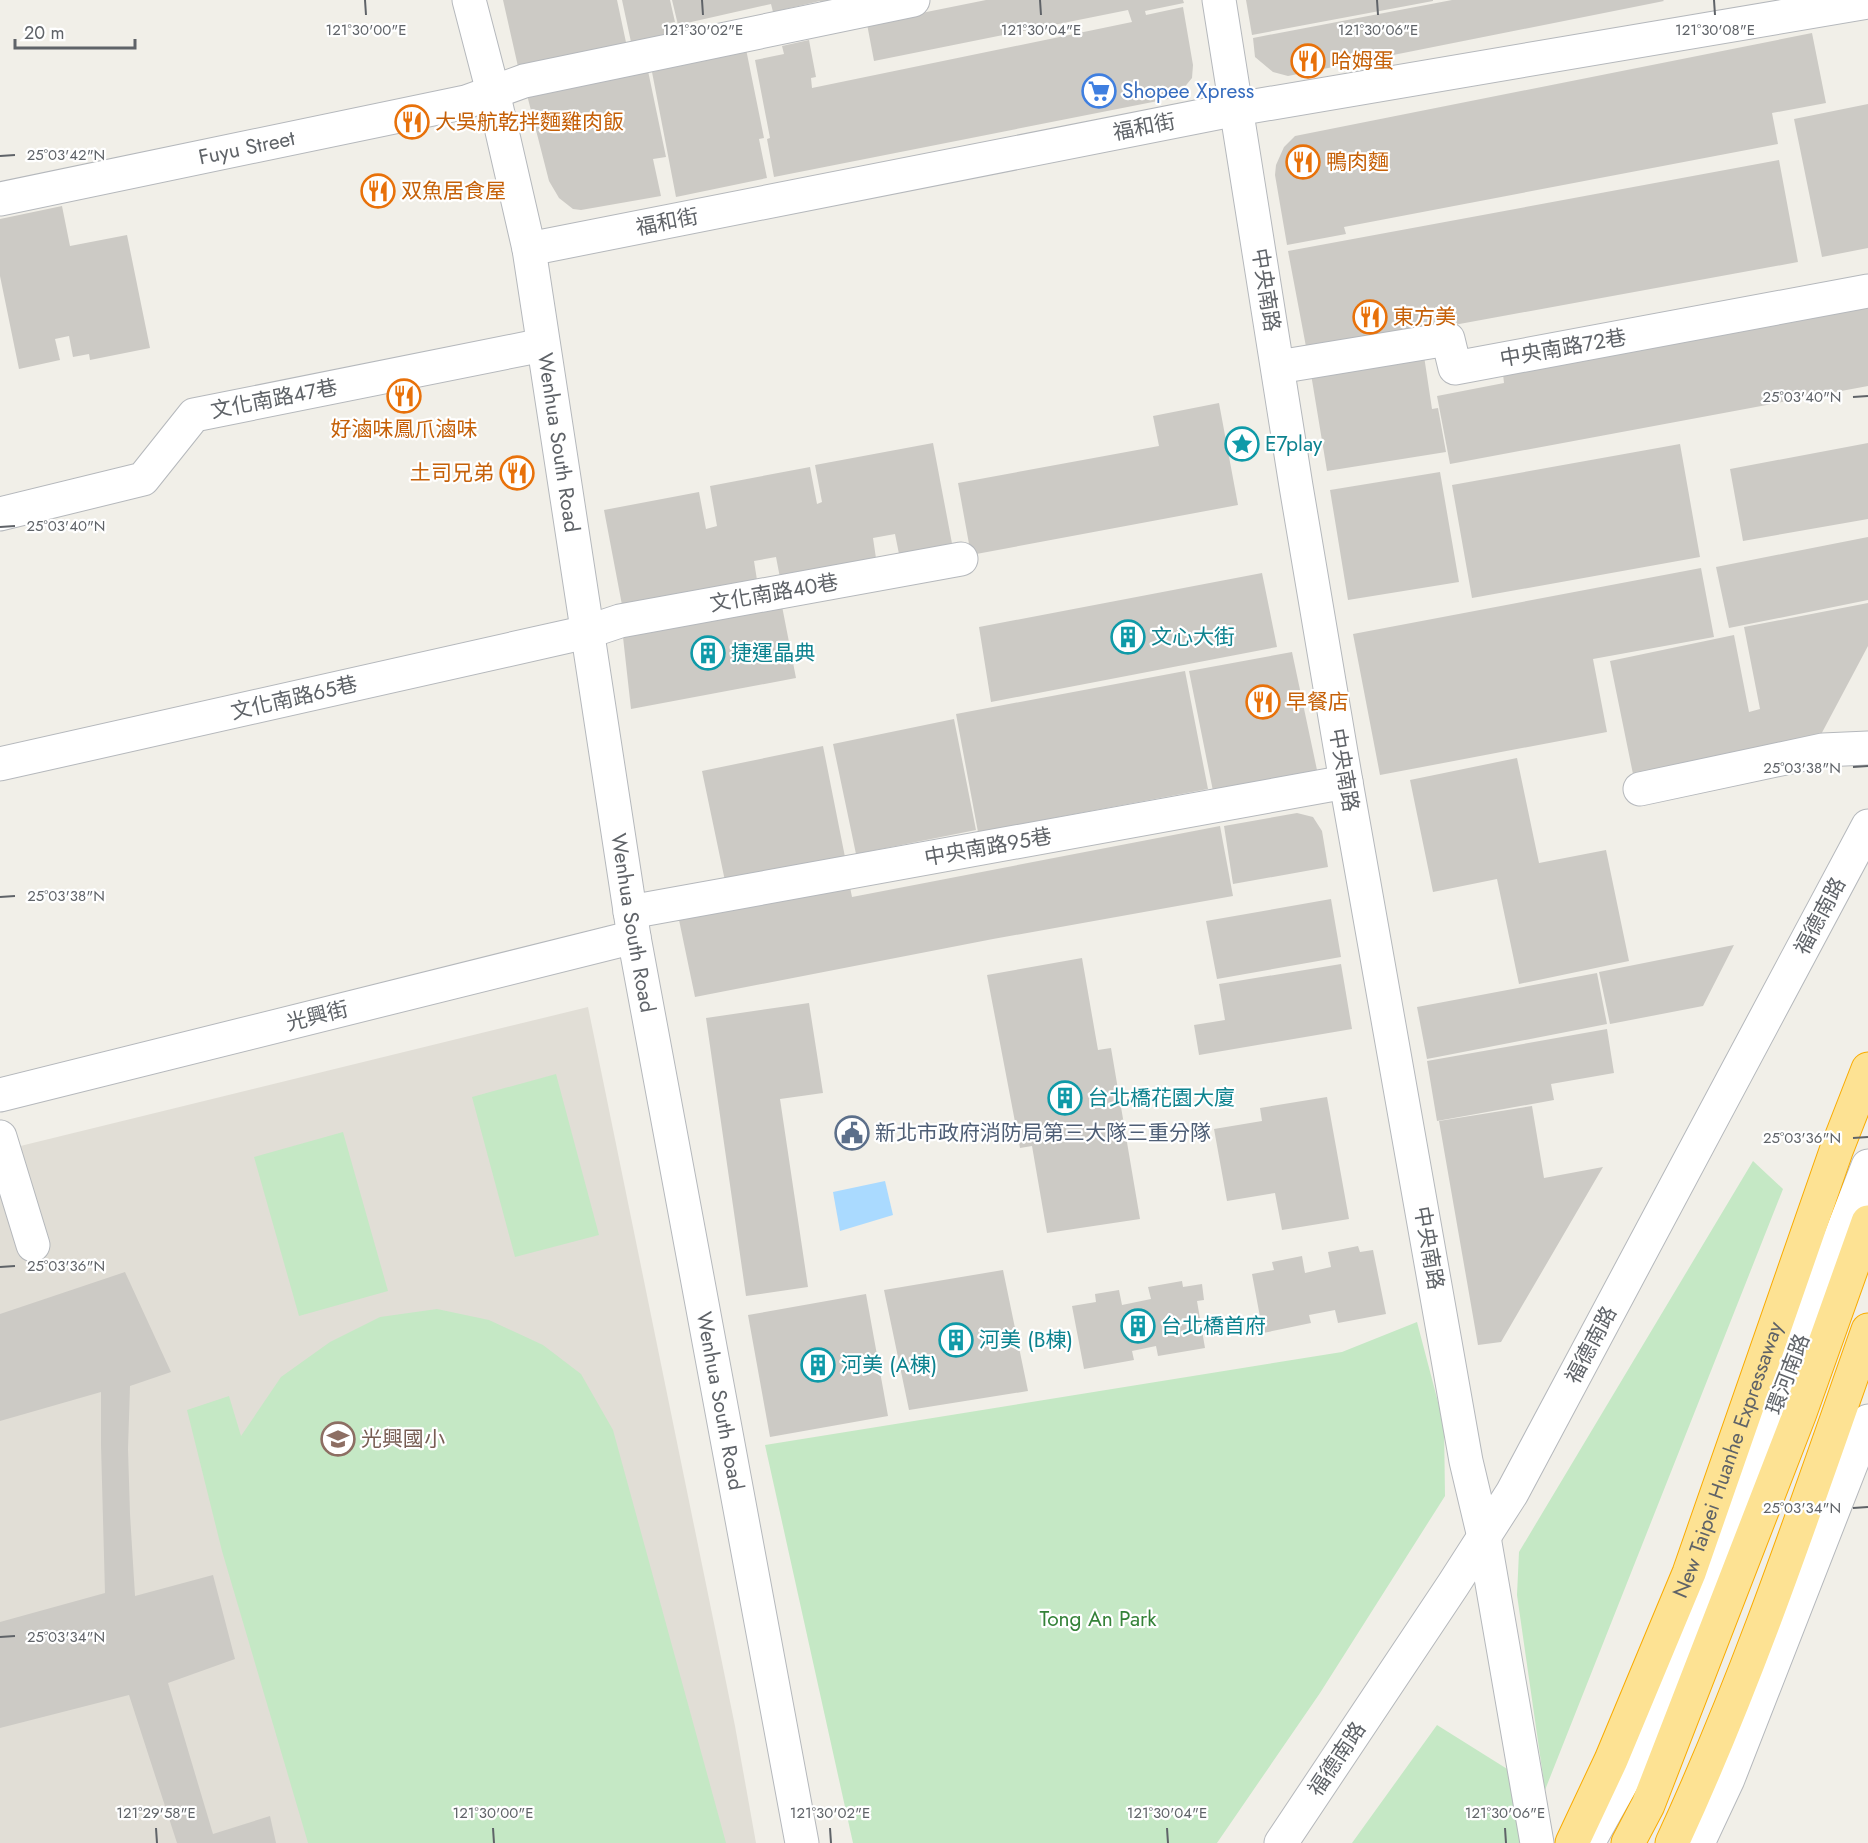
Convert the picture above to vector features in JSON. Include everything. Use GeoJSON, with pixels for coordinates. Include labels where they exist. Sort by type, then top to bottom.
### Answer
{"type":"FeatureCollection","features":[{"type":"Feature","properties":{"kind":"highway","name":"New Taipei Huanhe Expressaway"},"geometry":{"type":"LineString","coordinates":[[1572,1843],[1611,1760],[1689,1573],[1836,1151],[1868,1069]]}},
{"type":"Feature","properties":{"kind":"highway"},"geometry":{"type":"LineString","coordinates":[[1628,1843],[1648,1805],[1800,1413],[1868,1222]]}},
{"type":"Feature","properties":{"kind":"highway"},"geometry":{"type":"LineString","coordinates":[[1672,1843],[1706,1770],[1769,1610],[1868,1330]]}},
{"type":"Feature","properties":{"kind":"street","name":"Wenhua South Road"},"geometry":{"type":"LineString","coordinates":[[469,0],[529,249],[632,924],[802,1843]]}},
{"type":"Feature","properties":{"kind":"street","name":"Fuyu Street"},"geometry":{"type":"LineString","coordinates":[[0,199],[466,102],[524,81],[913,0]]}},
{"type":"Feature","properties":{"kind":"street","name":"中央南路"},"geometry":{"type":"LineString","coordinates":[[1219,0],[1346,782],[1466,1461],[1484,1537],[1537,1843]]}},
{"type":"Feature","properties":{"kind":"street","name":"福和街"},"geometry":{"type":"LineString","coordinates":[[529,249],[1236,109],[1868,2]]}},
{"type":"Feature","properties":{"kind":"street","name":"中央南路72巷"},"geometry":{"type":"LineString","coordinates":[[1278,367],[1448,339],[1455,368],[1868,291]]}},
{"type":"Feature","properties":{"kind":"street","name":"文化南路47巷"},"geometry":{"type":"LineString","coordinates":[[0,514],[143,479],[194,415],[543,345]]}},
{"type":"Feature","properties":{"kind":"street","name":"文化南路40巷"},"geometry":{"type":"LineString","coordinates":[[587,632],[620,621],[962,559]]}},
{"type":"Feature","properties":{"kind":"street","name":"文化南路65巷"},"geometry":{"type":"LineString","coordinates":[[0,764],[587,632]]}},
{"type":"Feature","properties":{"kind":"street"},"geometry":{"type":"LineString","coordinates":[[1640,789],[1824,750],[1868,748]]}},
{"type":"Feature","properties":{"kind":"street","name":"中央南路95巷"},"geometry":{"type":"LineString","coordinates":[[632,924],[1346,782]]}},
{"type":"Feature","properties":{"kind":"street","name":"福德南路"},"geometry":{"type":"LineString","coordinates":[[1281,1843],[1453,1586],[1512,1493],[1868,826]]}},
{"type":"Feature","properties":{"kind":"street","name":"光興街"},"geometry":{"type":"LineString","coordinates":[[0,1095],[632,924]]}},
{"type":"Feature","properties":{"kind":"street"},"geometry":{"type":"LineString","coordinates":[[0,1137],[33,1245]]}},
{"type":"Feature","properties":{"kind":"street","name":"環河南路"},"geometry":{"type":"LineString","coordinates":[[1588,1843],[1646,1739],[1868,1166]]}},
{"type":"Feature","properties":{"kind":"street"},"geometry":{"type":"LineString","coordinates":[[1698,1843],[1728,1779],[1868,1421]]}},
{"type":"Feature","properties":{"kind":"shaded area","name":"光興國小"},"geometry":{"type":"Polygon","coordinates":[[[588,1007],[735,1726],[756,1843],[0,1843],[0,1151],[588,1007]]]}},
{"type":"Feature","properties":{"kind":"green space"},"geometry":{"type":"Polygon","coordinates":[[[556,1074],[599,1235],[515,1257],[472,1097],[556,1074]]]}},
{"type":"Feature","properties":{"kind":"green space"},"geometry":{"type":"Polygon","coordinates":[[[343,1132],[388,1291],[299,1316],[254,1157],[343,1132]]]}},
{"type":"Feature","properties":{"kind":"green space"},"geometry":{"type":"Polygon","coordinates":[[[1753,1161],[1783,1189],[1545,1790],[1517,1595],[1519,1552],[1753,1161]]]}},
{"type":"Feature","properties":{"kind":"green space"},"geometry":{"type":"Polygon","coordinates":[[[437,1309],[489,1320],[543,1345],[581,1374],[613,1430],[726,1843],[308,1843],[222,1551],[187,1410],[229,1396],[241,1436],[281,1377],[330,1342],[380,1317],[437,1309]]]}},
{"type":"Feature","properties":{"kind":"green space","name":"Tong An Park"},"geometry":{"type":"Polygon","coordinates":[[[1417,1322],[1444,1425],[1445,1496],[1320,1693],[1217,1843],[853,1843],[765,1445],[1342,1352],[1417,1322]]]}},
{"type":"Feature","properties":{"kind":"green space"},"geometry":{"type":"Polygon","coordinates":[[[1437,1725],[1512,1772],[1524,1843],[1352,1843],[1437,1725]]]}},
{"type":"Feature","properties":{"kind":"water"},"geometry":{"type":"Polygon","coordinates":[[[885,1181],[893,1215],[840,1231],[833,1192],[885,1181]]]}},
{"type":"Feature","properties":{"kind":"building"},"geometry":{"type":"Polygon","coordinates":[[[503,0],[617,0],[627,47],[519,71],[503,0]]]}},
{"type":"Feature","properties":{"kind":"building"},"geometry":{"type":"Polygon","coordinates":[[[622,0],[670,0],[675,22],[663,24],[665,35],[631,42],[622,0]]]}},
{"type":"Feature","properties":{"kind":"building"},"geometry":{"type":"Polygon","coordinates":[[[672,0],[844,0],[821,6],[820,1],[773,12],[771,4],[678,25],[672,0]]]}},
{"type":"Feature","properties":{"kind":"building"},"geometry":{"type":"Polygon","coordinates":[[[986,0],[1183,0],[1184,3],[1145,11],[1146,15],[1183,7],[1193,65],[1192,78],[1178,95],[1168,99],[774,177],[767,139],[770,138],[755,60],[784,54],[782,46],[809,40],[816,77],[811,78],[812,88],[1132,22],[1128,10],[874,61],[867,24],[986,0]]]}},
{"type":"Feature","properties":{"kind":"building"},"geometry":{"type":"Polygon","coordinates":[[[1246,0],[1433,0],[1433,1],[1252,35],[1246,0]]]}},
{"type":"Feature","properties":{"kind":"building"},"geometry":{"type":"Polygon","coordinates":[[[1452,0],[1664,1],[1288,76],[1273,72],[1255,57],[1253,38],[1452,0]]]}},
{"type":"Feature","properties":{"kind":"building"},"geometry":{"type":"Polygon","coordinates":[[[1812,33],[1826,103],[1772,113],[1778,144],[1344,227],[1346,234],[1287,245],[1275,175],[1276,165],[1284,147],[1295,136],[1812,33]]]}},
{"type":"Feature","properties":{"kind":"building"},"geometry":{"type":"Polygon","coordinates":[[[746,49],[764,138],[759,139],[767,178],[676,197],[652,72],[746,49]]]}},
{"type":"Feature","properties":{"kind":"building"},"geometry":{"type":"Polygon","coordinates":[[[647,66],[666,157],[653,159],[661,196],[581,210],[573,209],[559,198],[549,181],[526,91],[647,66]]]}},
{"type":"Feature","properties":{"kind":"building"},"geometry":{"type":"Polygon","coordinates":[[[1868,104],[1868,248],[1822,257],[1794,119],[1868,104]]]}},
{"type":"Feature","properties":{"kind":"building"},"geometry":{"type":"Polygon","coordinates":[[[1779,160],[1798,262],[1307,352],[1288,251],[1779,160]]]}},
{"type":"Feature","properties":{"kind":"building"},"geometry":{"type":"Polygon","coordinates":[[[62,206],[70,246],[127,235],[150,348],[90,360],[89,354],[73,357],[69,336],[55,339],[60,360],[19,369],[0,276],[0,219],[62,206]]]}},
{"type":"Feature","properties":{"kind":"building"},"geometry":{"type":"Polygon","coordinates":[[[1868,306],[1868,386],[1450,464],[1437,396],[1504,383],[1503,374],[1868,306]]]}},
{"type":"Feature","properties":{"kind":"building"},"geometry":{"type":"Polygon","coordinates":[[[1424,356],[1432,409],[1438,408],[1446,452],[1327,471],[1311,374],[1424,356]]]}},
{"type":"Feature","properties":{"kind":"building"},"geometry":{"type":"Polygon","coordinates":[[[1219,403],[1238,505],[971,555],[958,483],[1159,446],[1153,416],[1219,403]]]}},
{"type":"Feature","properties":{"kind":"building"},"geometry":{"type":"Polygon","coordinates":[[[933,443],[954,554],[901,564],[895,534],[873,538],[877,565],[781,583],[776,557],[754,561],[757,580],[622,605],[604,510],[699,492],[706,529],[717,526],[710,486],[810,467],[817,504],[822,502],[815,465],[933,443]]]}},
{"type":"Feature","properties":{"kind":"building"},"geometry":{"type":"Polygon","coordinates":[[[1868,443],[1868,519],[1743,541],[1730,469],[1868,443]]]}},
{"type":"Feature","properties":{"kind":"building"},"geometry":{"type":"Polygon","coordinates":[[[1680,444],[1700,557],[1472,598],[1452,485],[1680,444]]]}},
{"type":"Feature","properties":{"kind":"building"},"geometry":{"type":"Polygon","coordinates":[[[1440,472],[1459,582],[1348,600],[1330,490],[1440,472]]]}},
{"type":"Feature","properties":{"kind":"building"},"geometry":{"type":"Polygon","coordinates":[[[1868,537],[1868,600],[1729,628],[1716,567],[1868,537]]]}},
{"type":"Feature","properties":{"kind":"building"},"geometry":{"type":"Polygon","coordinates":[[[1701,568],[1714,637],[1593,659],[1607,732],[1380,775],[1353,634],[1701,568]]]}},
{"type":"Feature","properties":{"kind":"building","name":"文心大街"},"geometry":{"type":"Polygon","coordinates":[[[1262,573],[1277,647],[991,702],[979,627],[1262,573]]]}},
{"type":"Feature","properties":{"kind":"building","name":"捷運晶典"},"geometry":{"type":"Polygon","coordinates":[[[781,601],[796,678],[631,709],[622,628],[781,601]]]}},
{"type":"Feature","properties":{"kind":"building"},"geometry":{"type":"Polygon","coordinates":[[[1868,603],[1868,646],[1817,742],[1634,779],[1610,661],[1734,635],[1749,712],[1760,709],[1744,627],[1868,603]]]}},
{"type":"Feature","properties":{"kind":"building"},"geometry":{"type":"Polygon","coordinates":[[[1292,652],[1317,770],[1213,791],[1189,671],[1292,652]]]}},
{"type":"Feature","properties":{"kind":"building"},"geometry":{"type":"Polygon","coordinates":[[[1185,671],[1208,789],[978,832],[956,714],[1185,671]]]}},
{"type":"Feature","properties":{"kind":"building"},"geometry":{"type":"Polygon","coordinates":[[[954,719],[976,830],[856,854],[833,744],[954,719]]]}},
{"type":"Feature","properties":{"kind":"building"},"geometry":{"type":"Polygon","coordinates":[[[823,746],[845,857],[725,881],[702,771],[823,746]]]}},
{"type":"Feature","properties":{"kind":"building"},"geometry":{"type":"Polygon","coordinates":[[[1517,758],[1539,863],[1606,850],[1629,961],[1519,984],[1497,879],[1433,892],[1410,780],[1517,758]]]}},
{"type":"Feature","properties":{"kind":"building"},"geometry":{"type":"Polygon","coordinates":[[[1297,813],[1313,817],[1322,831],[1328,867],[1233,884],[1224,826],[1297,813]]]}},
{"type":"Feature","properties":{"kind":"building"},"geometry":{"type":"Polygon","coordinates":[[[1220,826],[1233,896],[993,939],[695,997],[679,920],[850,887],[852,897],[1220,826]]]}},
{"type":"Feature","properties":{"kind":"building"},"geometry":{"type":"Polygon","coordinates":[[[1331,899],[1341,957],[1217,979],[1206,921],[1331,899]]]}},
{"type":"Feature","properties":{"kind":"building"},"geometry":{"type":"Polygon","coordinates":[[[1734,945],[1703,1006],[1610,1024],[1599,972],[1734,945]]]}},
{"type":"Feature","properties":{"kind":"building","name":"台北橋花園大廈"},"geometry":{"type":"Polygon","coordinates":[[[1082,958],[1098,1050],[1111,1048],[1140,1219],[1047,1233],[1032,1146],[1020,1148],[987,975],[1082,958]]]}},
{"type":"Feature","properties":{"kind":"building"},"geometry":{"type":"Polygon","coordinates":[[[1341,964],[1352,1029],[1199,1055],[1194,1025],[1225,1020],[1219,984],[1341,964]]]}},
{"type":"Feature","properties":{"kind":"building"},"geometry":{"type":"Polygon","coordinates":[[[1597,973],[1607,1024],[1427,1059],[1417,1007],[1597,973]]]}},
{"type":"Feature","properties":{"kind":"building"},"geometry":{"type":"Polygon","coordinates":[[[809,1003],[823,1093],[780,1099],[808,1287],[746,1296],[706,1018],[809,1003]]]}},
{"type":"Feature","properties":{"kind":"building"},"geometry":{"type":"Polygon","coordinates":[[[1607,1029],[1614,1073],[1551,1084],[1554,1100],[1437,1121],[1427,1061],[1607,1029]]]}},
{"type":"Feature","properties":{"kind":"building","name":"台北橋花園大廈"},"geometry":{"type":"Polygon","coordinates":[[[1327,1097],[1349,1219],[1282,1230],[1275,1193],[1227,1201],[1214,1129],[1262,1121],[1260,1108],[1327,1097]]]}},
{"type":"Feature","properties":{"kind":"building"},"geometry":{"type":"Polygon","coordinates":[[[1532,1106],[1544,1178],[1603,1167],[1501,1342],[1478,1345],[1439,1121],[1532,1106]]]}},
{"type":"Feature","properties":{"kind":"building","name":"台北橋首府"},"geometry":{"type":"Polygon","coordinates":[[[1358,1246],[1360,1252],[1373,1250],[1386,1314],[1338,1323],[1335,1310],[1309,1315],[1311,1323],[1263,1333],[1252,1274],[1274,1270],[1272,1262],[1302,1256],[1305,1273],[1331,1267],[1328,1252],[1358,1246]]]}},
{"type":"Feature","properties":{"kind":"building","name":"河美 (B棟)"},"geometry":{"type":"Polygon","coordinates":[[[1003,1270],[1028,1391],[909,1410],[884,1290],[1003,1270]]]}},
{"type":"Feature","properties":{"kind":"building"},"geometry":{"type":"Polygon","coordinates":[[[125,1272],[171,1372],[130,1386],[128,1449],[135,1596],[213,1575],[235,1659],[168,1683],[213,1834],[270,1816],[276,1843],[177,1843],[129,1695],[0,1728],[0,1622],[105,1593],[101,1392],[0,1421],[0,1314],[125,1272]]]}},
{"type":"Feature","properties":{"kind":"building","name":"台北橋首府"},"geometry":{"type":"Polygon","coordinates":[[[1182,1281],[1183,1287],[1202,1284],[1204,1300],[1197,1301],[1205,1348],[1158,1356],[1156,1346],[1132,1351],[1134,1360],[1084,1369],[1072,1306],[1096,1302],[1095,1294],[1119,1290],[1122,1305],[1151,1299],[1148,1287],[1182,1281]]]}},
{"type":"Feature","properties":{"kind":"building","name":"河美 (A棟)"},"geometry":{"type":"Polygon","coordinates":[[[866,1294],[888,1416],[770,1437],[748,1315],[866,1294]]]}},
{"type":"Feature","properties":{"kind":"place","name":"哈姆蛋"},"geometry":{"type":"Point","coordinates":[1308,61]}},
{"type":"Feature","properties":{"kind":"place","name":"Shopee Xpress"},"geometry":{"type":"Point","coordinates":[1099,91]}},
{"type":"Feature","properties":{"kind":"place","name":"大吳航乾拌麵雞肉飯"},"geometry":{"type":"Point","coordinates":[412,122]}},
{"type":"Feature","properties":{"kind":"place","name":"鴨肉麵"},"geometry":{"type":"Point","coordinates":[1303,162]}},
{"type":"Feature","properties":{"kind":"place","name":"双魚居食屋"},"geometry":{"type":"Point","coordinates":[378,191]}},
{"type":"Feature","properties":{"kind":"place","name":"東方美"},"geometry":{"type":"Point","coordinates":[1370,317]}},
{"type":"Feature","properties":{"kind":"place","name":"好滷味鳳爪滷味"},"geometry":{"type":"Point","coordinates":[404,396]}},
{"type":"Feature","properties":{"kind":"place","name":"E7play"},"geometry":{"type":"Point","coordinates":[1242,444]}},
{"type":"Feature","properties":{"kind":"place","name":"土司兄弟"},"geometry":{"type":"Point","coordinates":[517,473]}},
{"type":"Feature","properties":{"kind":"place","name":"文心大街"},"geometry":{"type":"Point","coordinates":[1128,637]}},
{"type":"Feature","properties":{"kind":"place","name":"捷運晶典"},"geometry":{"type":"Point","coordinates":[708,653]}},
{"type":"Feature","properties":{"kind":"place","name":"早餐店"},"geometry":{"type":"Point","coordinates":[1263,702]}},
{"type":"Feature","properties":{"kind":"place","name":"台北橋花園大廈"},"geometry":{"type":"Point","coordinates":[1065,1098]}},
{"type":"Feature","properties":{"kind":"place","name":"新北市政府消防局第三大隊三重分隊"},"geometry":{"type":"Point","coordinates":[852,1133]}},
{"type":"Feature","properties":{"kind":"place","name":"台北橋首府"},"geometry":{"type":"Point","coordinates":[1138,1326]}},
{"type":"Feature","properties":{"kind":"place","name":"河美 (B棟)"},"geometry":{"type":"Point","coordinates":[956,1340]}},
{"type":"Feature","properties":{"kind":"place","name":"河美 (A棟)"},"geometry":{"type":"Point","coordinates":[818,1365]}},
{"type":"Feature","properties":{"kind":"place","name":"光興國小"},"geometry":{"type":"Point","coordinates":[338,1439]}}]}
